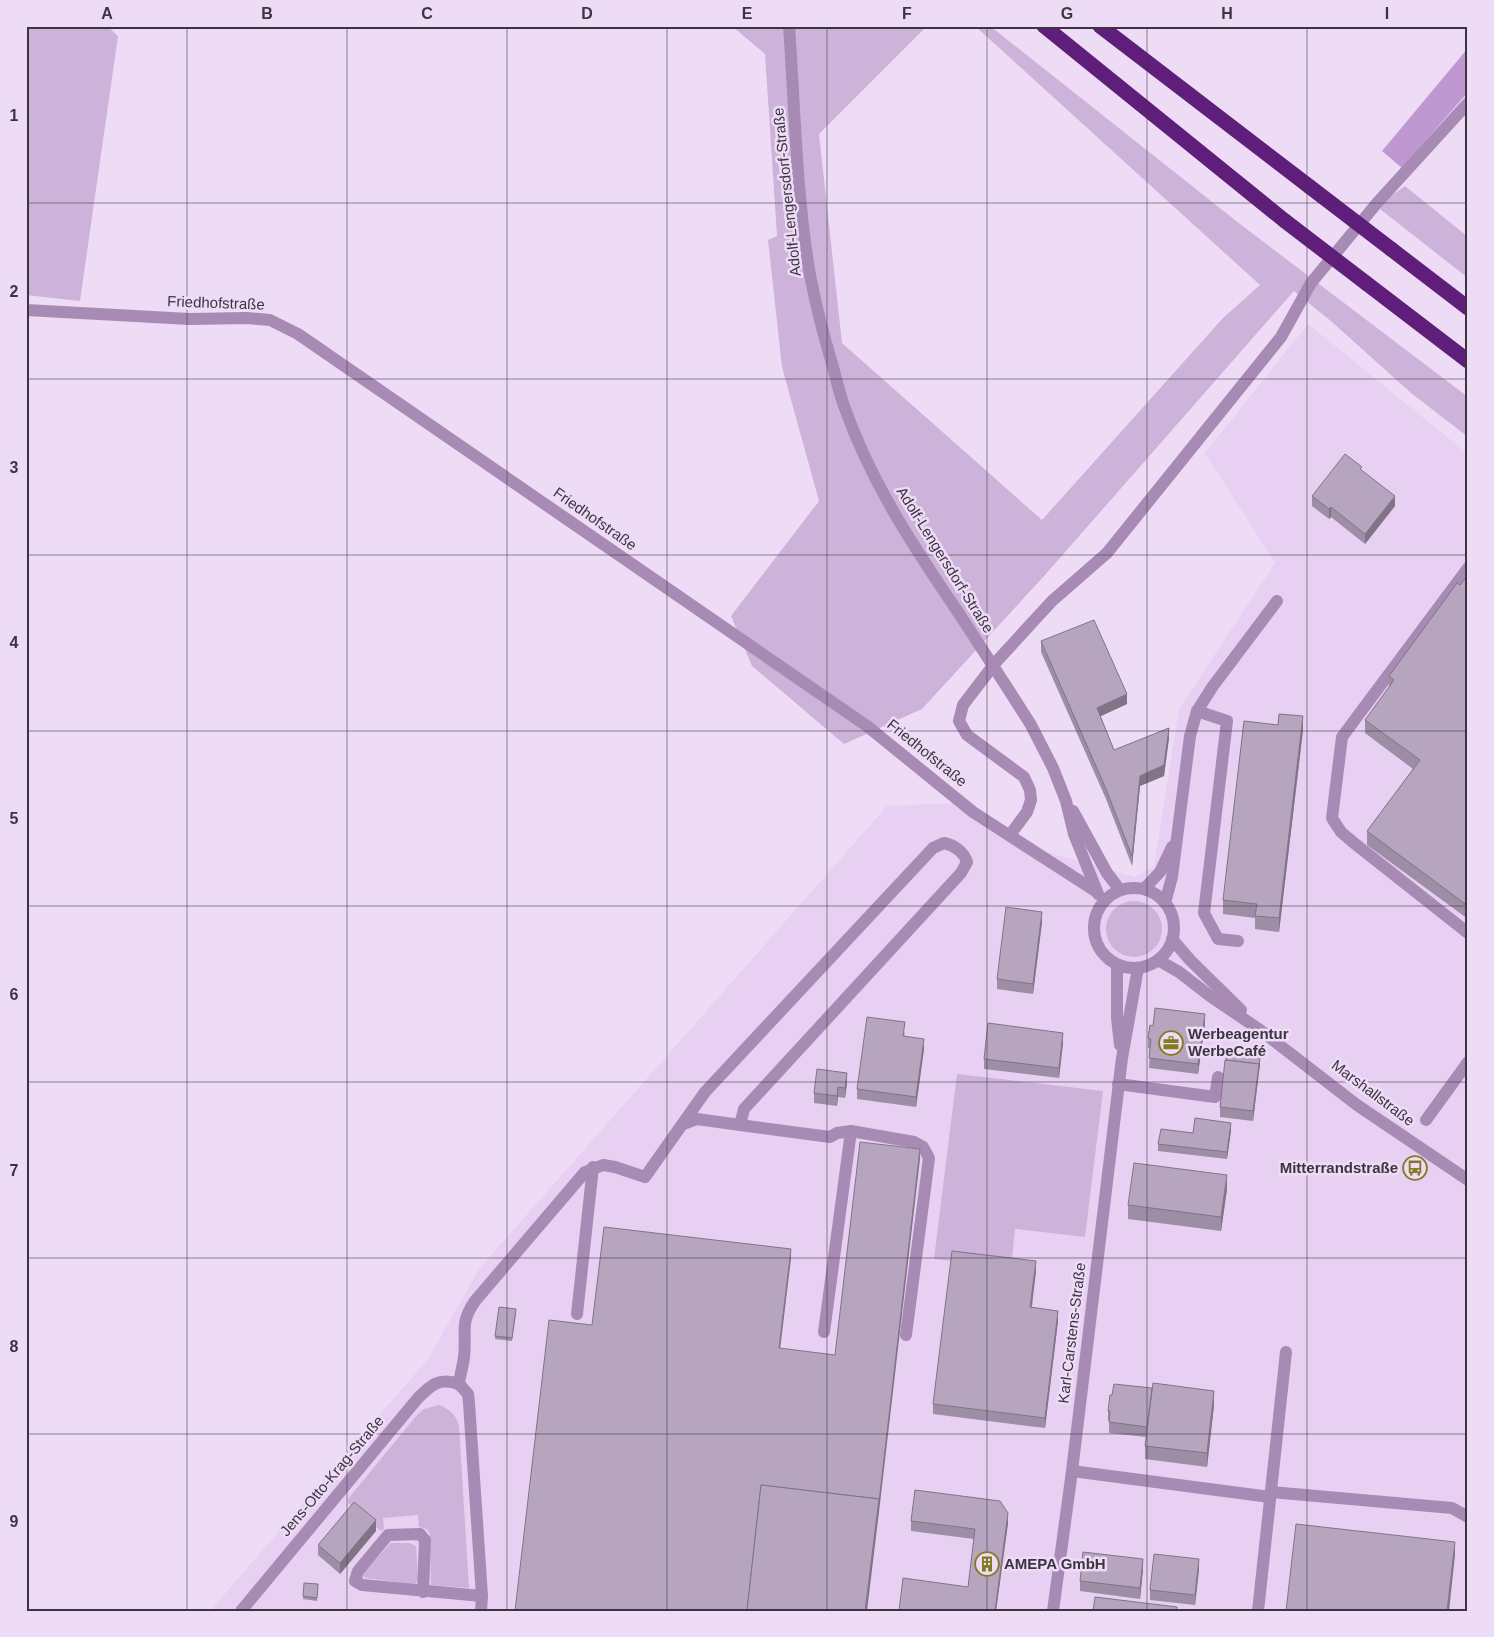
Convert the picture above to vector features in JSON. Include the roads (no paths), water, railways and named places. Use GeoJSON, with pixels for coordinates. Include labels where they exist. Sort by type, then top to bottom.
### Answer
{"type":"FeatureCollection","features":[{"type":"Feature","properties":{"kind":"highway"},"geometry":{"type":"LineString","coordinates":[[1044,26],[1285,221],[1468,360]]}},
{"type":"Feature","properties":{"kind":"highway"},"geometry":{"type":"LineString","coordinates":[[1100,26],[1468,308]]}},
{"type":"Feature","properties":{"kind":"street","name":"Adolf-Lengersdorf-Straße"},"geometry":{"type":"LineString","coordinates":[[789,26],[801,196],[810,275],[845,410],[886,498],[914,546],[1010,692],[1031,726],[1053,768],[1066,801],[1074,834],[1099,897]]}},
{"type":"Feature","properties":{"kind":"street"},"geometry":{"type":"LineString","coordinates":[[1010,835],[1026,812],[1031,800],[1030,790],[1024,777],[966,735],[959,721],[963,705],[996,662],[1052,601],[1107,553],[1281,337],[1311,283],[1378,203],[1468,104]]}},
{"type":"Feature","properties":{"kind":"street","name":"Friedhofstraße"},"geometry":{"type":"LineString","coordinates":[[26,310],[189,319],[248,318],[270,320],[298,334],[867,726],[973,812],[1010,835],[1099,897]]}},
{"type":"Feature","properties":{"kind":"street"},"geometry":{"type":"LineString","coordinates":[[1468,568],[1342,737],[1332,818],[1341,832],[1354,843],[1468,933]]}},
{"type":"Feature","properties":{"kind":"street"},"geometry":{"type":"LineString","coordinates":[[1165,903],[1172,877],[1190,736],[1197,711],[1213,686],[1277,601]]}},
{"type":"Feature","properties":{"kind":"street"},"geometry":{"type":"LineString","coordinates":[[1197,711],[1227,720],[1204,913],[1218,938],[1238,941]]}},
{"type":"Feature","properties":{"kind":"street","name":"Adolf-Lengersdorf-Straße"},"geometry":{"type":"LineString","coordinates":[[1066,801],[1107,873],[1120,890]]}},
{"type":"Feature","properties":{"kind":"street"},"geometry":{"type":"LineString","coordinates":[[1144,889],[1160,872],[1177,836]]}},
{"type":"Feature","properties":{"kind":"street"},"geometry":{"type":"LineString","coordinates":[[481,1611],[482,1596],[469,1403],[468,1394],[459,1384],[464,1357],[466,1314],[585,1172],[593,1167],[603,1165],[645,1177],[705,1092],[933,848],[944,843],[958,849],[967,862],[961,873],[744,1109],[740,1125]]}},
{"type":"Feature","properties":{"kind":"street"},"geometry":{"type":"LineString","coordinates":[[1144,889],[1156,894],[1165,903],[1173,920],[1172,940],[1166,951],[1149,966],[1127,968],[1117,965],[1103,954],[1094,938],[1093,925],[1099,897],[1110,895],[1120,890],[1144,889]]}},
{"type":"Feature","properties":{"kind":"street","name":"Marshallstraße"},"geometry":{"type":"LineString","coordinates":[[1172,940],[1260,1030]]}},
{"type":"Feature","properties":{"kind":"street","name":"Marshallstraße"},"geometry":{"type":"LineString","coordinates":[[1158,960],[1179,972],[1260,1030],[1357,1105],[1468,1180]]}},
{"type":"Feature","properties":{"kind":"street","name":"Karl-Carstens-Straße"},"geometry":{"type":"LineString","coordinates":[[1117,965],[1118,1018],[1122,1058]]}},
{"type":"Feature","properties":{"kind":"street","name":"Karl-Carstens-Straße"},"geometry":{"type":"LineString","coordinates":[[1052,1611],[1072,1471],[1118,1084],[1138,968]]}},
{"type":"Feature","properties":{"kind":"street"},"geometry":{"type":"LineString","coordinates":[[1426,1120],[1468,1062]]}},
{"type":"Feature","properties":{"kind":"street"},"geometry":{"type":"LineString","coordinates":[[1118,1084],[1215,1097],[1218,1077]]}},
{"type":"Feature","properties":{"kind":"street"},"geometry":{"type":"LineString","coordinates":[[683,1124],[697,1119],[830,1137],[837,1133],[852,1130],[904,1133],[923,1147],[929,1158],[906,1335]]}},
{"type":"Feature","properties":{"kind":"street"},"geometry":{"type":"LineString","coordinates":[[824,1332],[852,1130]]}},
{"type":"Feature","properties":{"kind":"street"},"geometry":{"type":"LineString","coordinates":[[577,1314],[593,1167]]}},
{"type":"Feature","properties":{"kind":"street"},"geometry":{"type":"LineString","coordinates":[[1258,1611],[1286,1352]]}},
{"type":"Feature","properties":{"kind":"street","name":"Jens-Otto-Krag-Straße"},"geometry":{"type":"LineString","coordinates":[[241,1611],[418,1398],[430,1386],[443,1380],[459,1384]]}},
{"type":"Feature","properties":{"kind":"street"},"geometry":{"type":"LineString","coordinates":[[1072,1471],[1271,1495],[1452,1508],[1468,1516]]}},
{"type":"Feature","properties":{"kind":"street"},"geometry":{"type":"LineString","coordinates":[[423,1592],[425,1540],[420,1534],[388,1535],[358,1571],[355,1578],[362,1585],[423,1592],[482,1596]]}},
{"type":"Feature","properties":{"kind":"place","name":"Werbeagentur WerbeCafé"},"geometry":{"type":"Point","coordinates":[1171,1043]}},
{"type":"Feature","properties":{"kind":"place","name":"Mitterrandstraße"},"geometry":{"type":"Point","coordinates":[1415,1168]}},
{"type":"Feature","properties":{"kind":"place","name":"AMEPA GmbH"},"geometry":{"type":"Point","coordinates":[987,1564]}}]}
